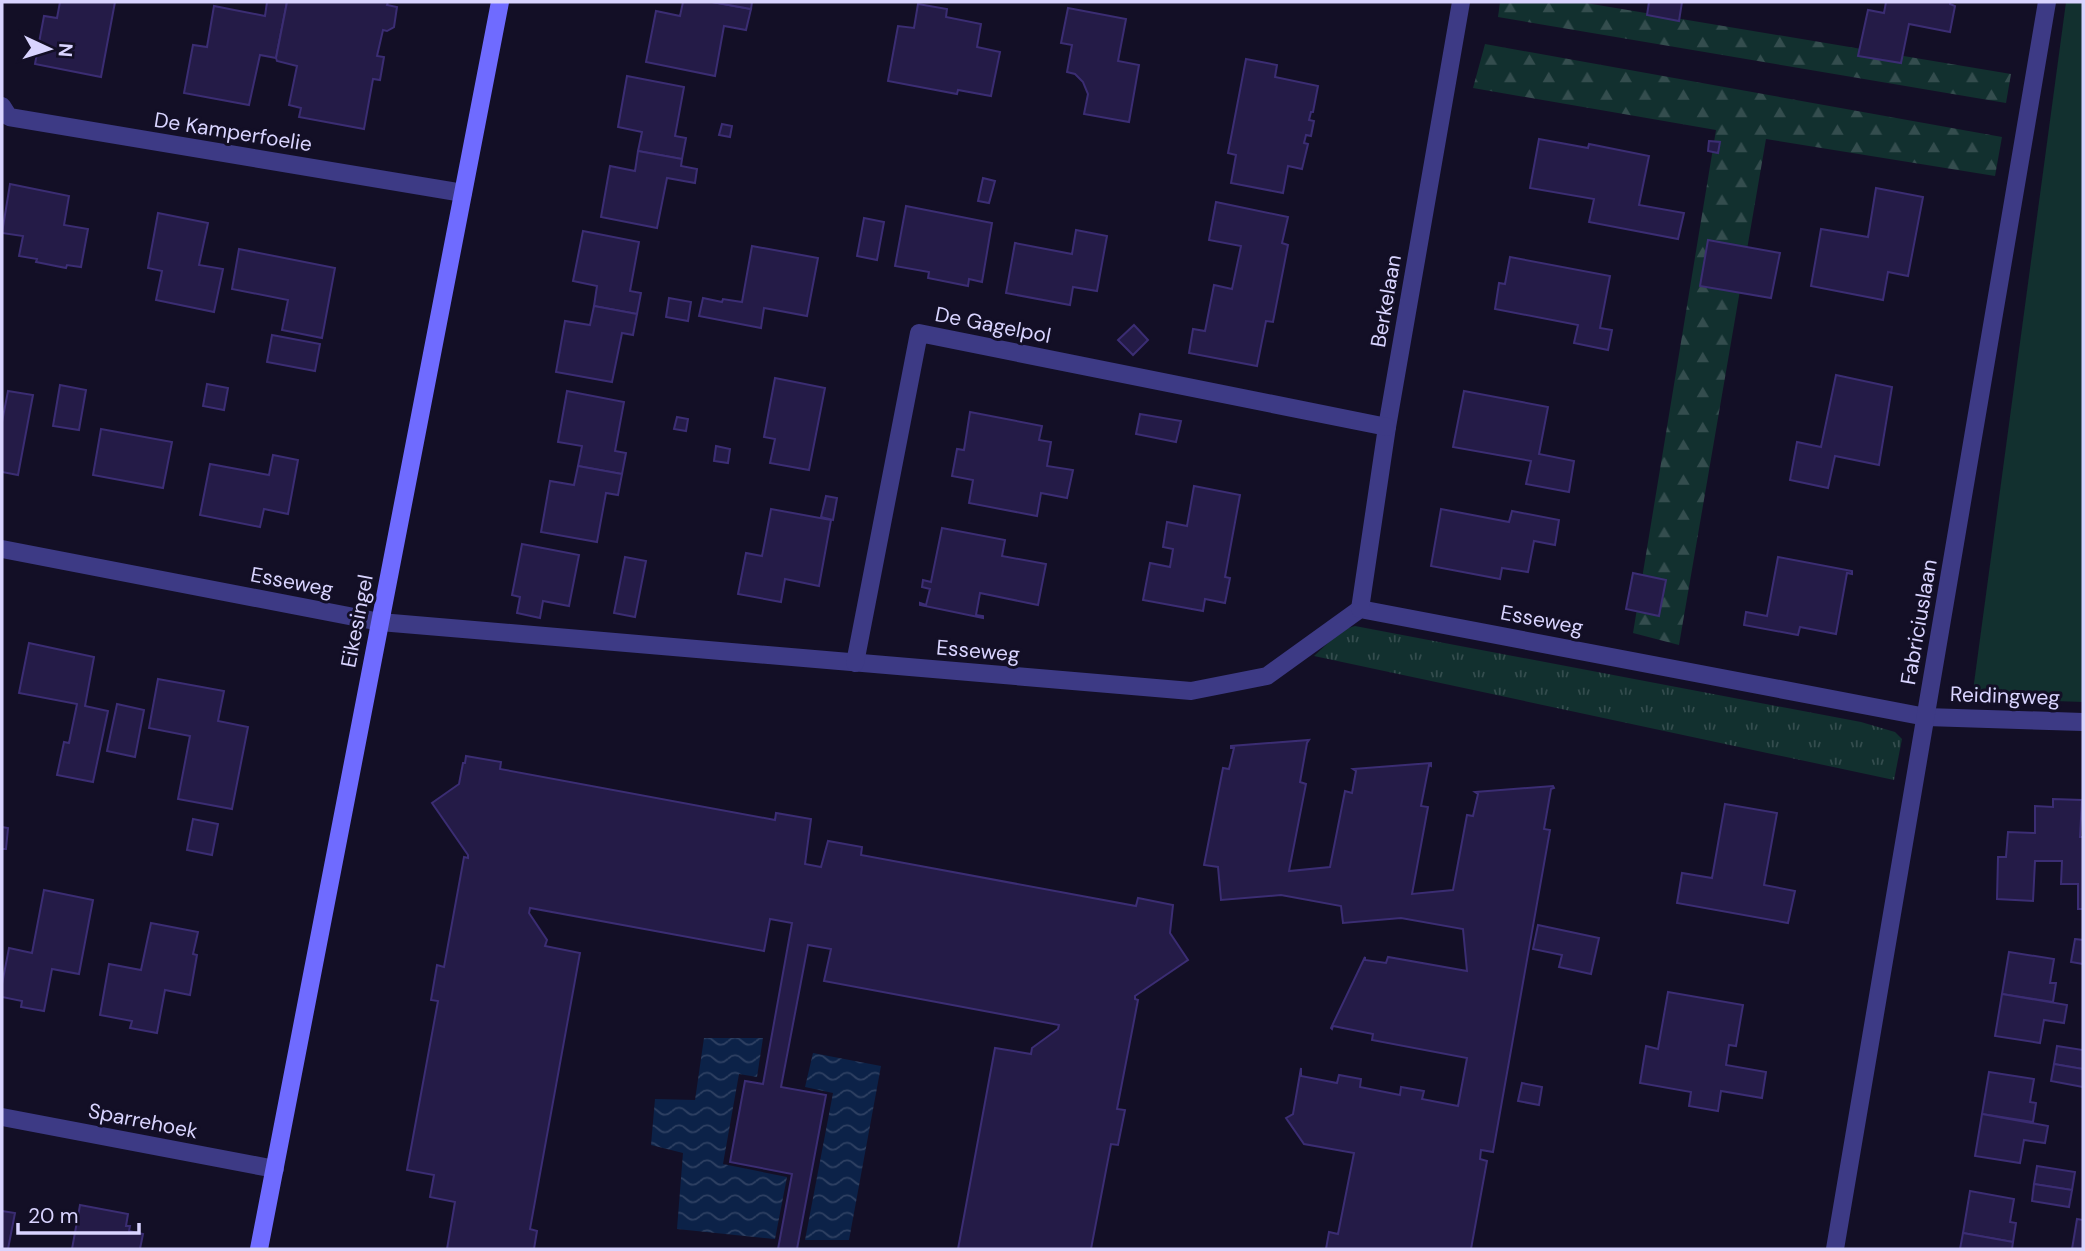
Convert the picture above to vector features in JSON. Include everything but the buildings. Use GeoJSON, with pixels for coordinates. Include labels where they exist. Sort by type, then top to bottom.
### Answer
{"type":"FeatureCollection","features":[{"type":"Feature","properties":{"kind":"street","name":"Eikesingel"},"geometry":{"type":"LineString","coordinates":[[259,1249],[500,2]]}},
{"type":"Feature","properties":{"kind":"street","name":"Berkelaan"},"geometry":{"type":"LineString","coordinates":[[1360,609],[1387,427],[1461,2]]}},
{"type":"Feature","properties":{"kind":"street","name":"Fabriciuslaan"},"geometry":{"type":"LineString","coordinates":[[1835,1249],[2047,2]]}},
{"type":"Feature","properties":{"kind":"street","name":"De Kamperfoelie"},"geometry":{"type":"LineString","coordinates":[[2,106],[9,117],[463,193]]}},
{"type":"Feature","properties":{"kind":"street","name":"De Gagelpol"},"geometry":{"type":"LineString","coordinates":[[855,663],[919,333],[1387,427]]}},
{"type":"Feature","properties":{"kind":"street","name":"Esseweg"},"geometry":{"type":"LineString","coordinates":[[2,549],[380,622],[1191,691],[1267,676],[1360,609],[1926,717]]}},
{"type":"Feature","properties":{"kind":"street","name":"Reidingweg"},"geometry":{"type":"LineString","coordinates":[[1926,717],[2083,722]]}},
{"type":"Feature","properties":{"kind":"street","name":"Sparrehoek"},"geometry":{"type":"LineString","coordinates":[[2,1117],[275,1169]]}},
{"type":"Feature","properties":{"kind":"green space"},"geometry":{"type":"Polygon","coordinates":[[[1500,2],[1580,2],[2011,74],[2006,103],[1498,17],[1500,2]]]}},
{"type":"Feature","properties":{"kind":"green space"},"geometry":{"type":"Polygon","coordinates":[[[2066,2],[2083,2],[2083,702],[1972,698],[2066,2]]]}},
{"type":"Feature","properties":{"kind":"green space"},"geometry":{"type":"Polygon","coordinates":[[[1485,44],[2002,137],[1995,176],[1766,139],[1679,645],[1633,633],[1716,130],[1473,88],[1485,44]]]}},
{"type":"Feature","properties":{"kind":"green space"},"geometry":{"type":"Polygon","coordinates":[[[1355,626],[1861,722],[1895,732],[1902,739],[1894,780],[1314,656],[1342,630],[1355,626]]]}},
{"type":"Feature","properties":{"kind":"water"},"geometry":{"type":"Polygon","coordinates":[[[704,1038],[763,1038],[757,1077],[739,1074],[723,1164],[787,1177],[775,1239],[677,1229],[683,1153],[651,1145],[655,1099],[695,1100],[704,1038]]]}},
{"type":"Feature","properties":{"kind":"water"},"geometry":{"type":"Polygon","coordinates":[[[813,1053],[881,1066],[849,1240],[805,1240],[833,1093],[805,1087],[813,1053]]]}}]}
